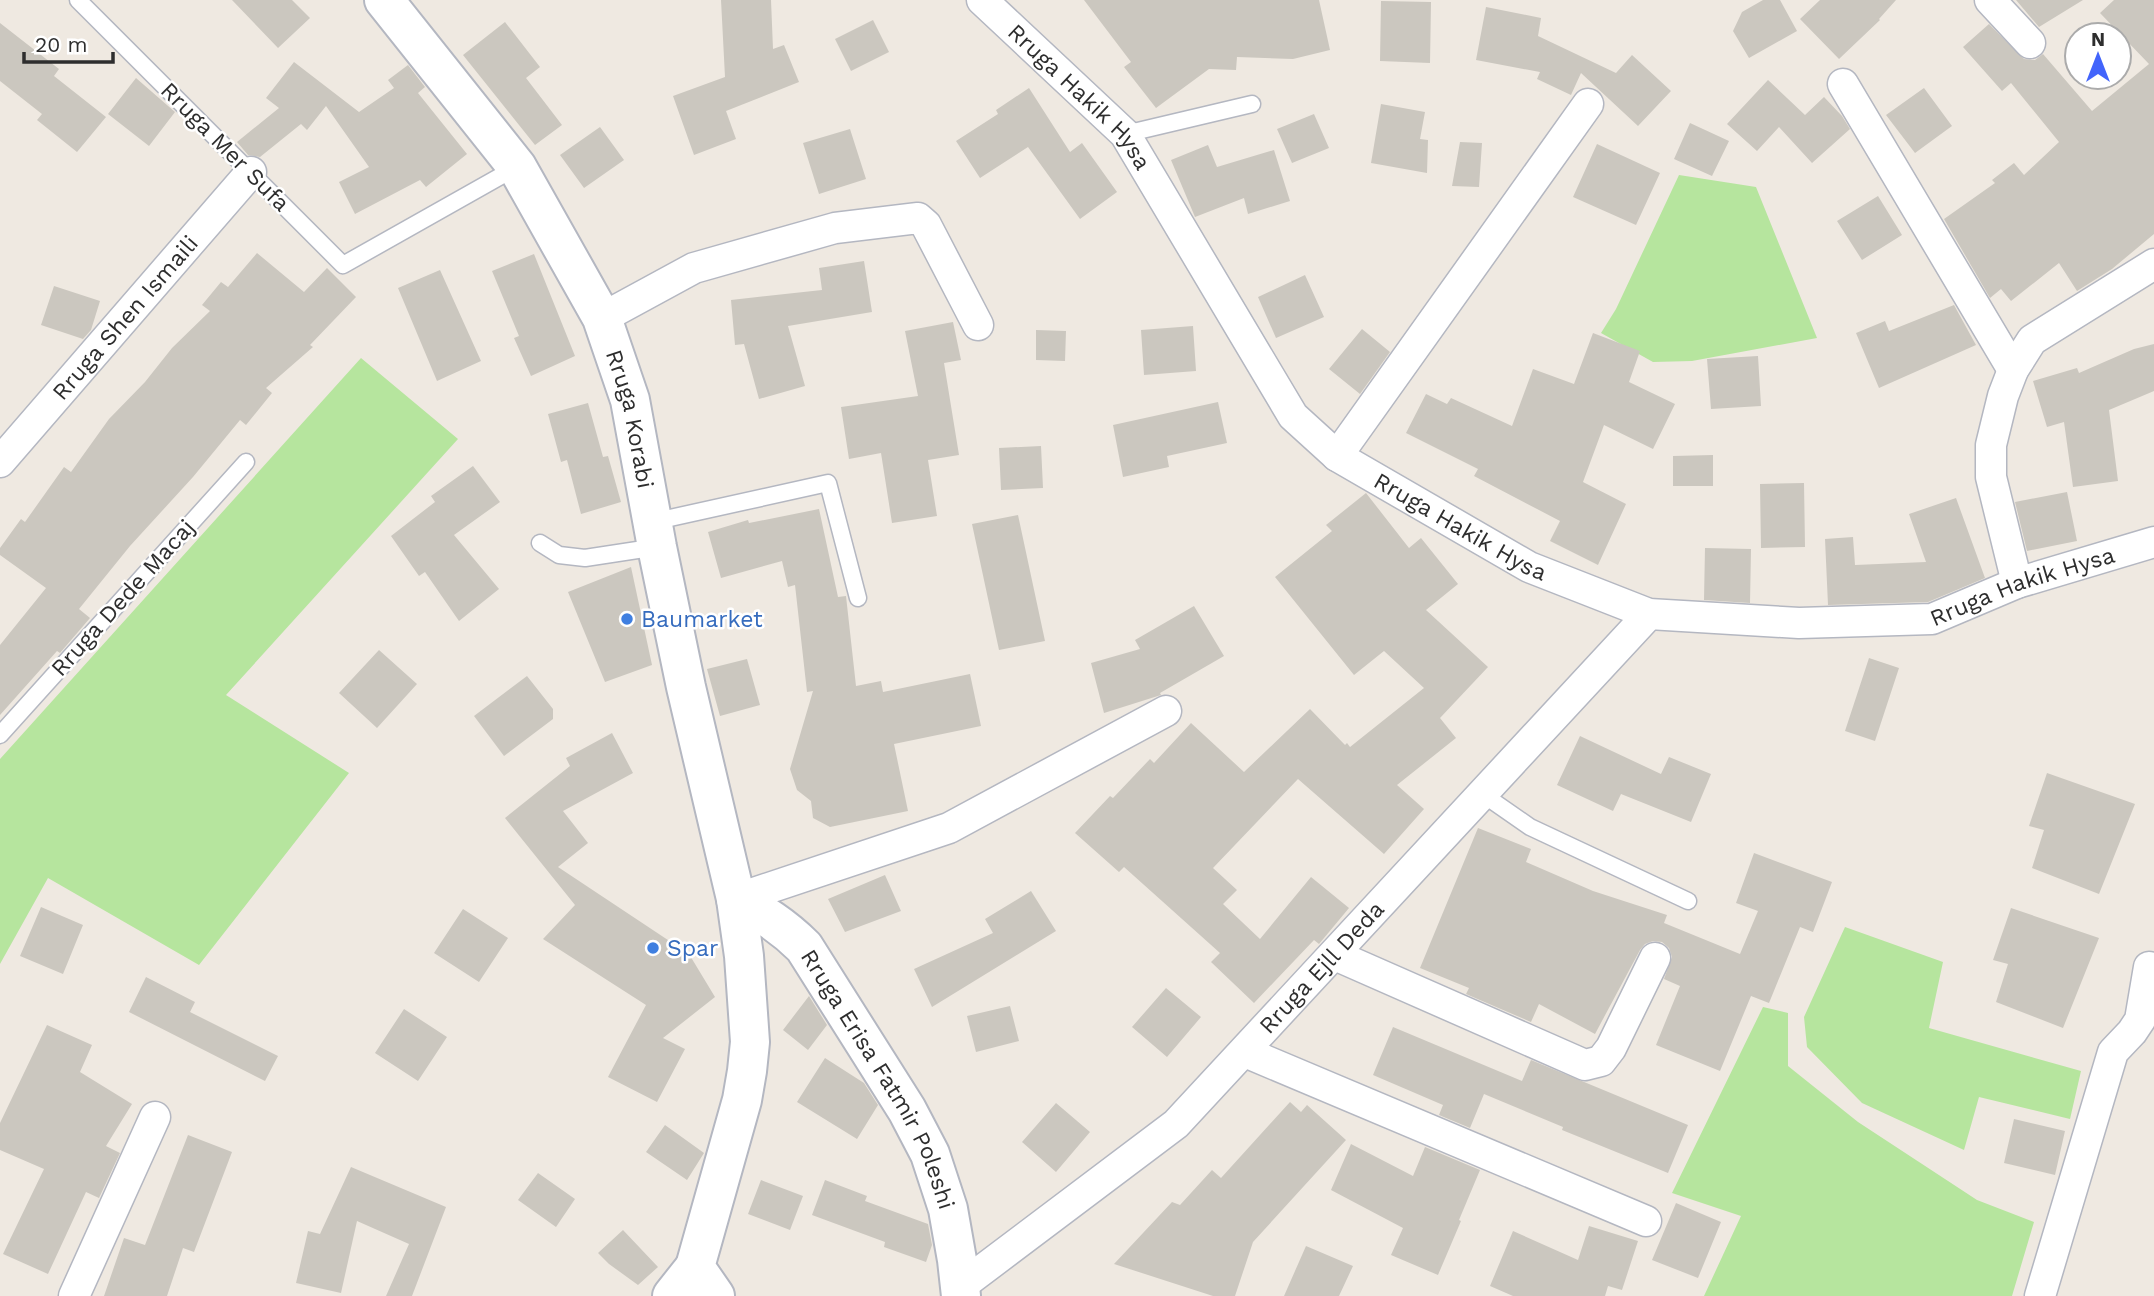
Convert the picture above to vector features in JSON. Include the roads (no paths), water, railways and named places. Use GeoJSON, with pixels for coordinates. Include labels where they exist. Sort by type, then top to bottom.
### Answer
{"type":"FeatureCollection","features":[{"type":"Feature","properties":{"kind":"street","name":"Rruga Korabi"},"geometry":{"type":"LineString","coordinates":[[384,0],[517,166],[602,318],[630,400],[690,700],[736,898],[744,956],[750,1042],[747,1071],[694,1287]]}},
{"type":"Feature","properties":{"kind":"street","name":"Rruga Hakik Hysa"},"geometry":{"type":"LineString","coordinates":[[982,0],[1125,135],[1293,416],[1338,456],[1529,567],[1649,614],[1799,623],[1932,619],[2017,583],[2154,542]]}},
{"type":"Feature","properties":{"kind":"street"},"geometry":{"type":"LineString","coordinates":[[1990,0],[2030,43]]}},
{"type":"Feature","properties":{"kind":"street"},"geometry":{"type":"LineString","coordinates":[[1843,84],[2013,370]]}},
{"type":"Feature","properties":{"kind":"street"},"geometry":{"type":"LineString","coordinates":[[1338,456],[1588,104]]}},
{"type":"Feature","properties":{"kind":"street","name":"Rruga Shen Ismaili"},"geometry":{"type":"LineString","coordinates":[[0,462],[251,172]]}},
{"type":"Feature","properties":{"kind":"street"},"geometry":{"type":"LineString","coordinates":[[602,318],[694,268],[835,228],[918,218],[926,225],[978,325]]}},
{"type":"Feature","properties":{"kind":"street"},"geometry":{"type":"LineString","coordinates":[[2017,583],[1991,467],[1991,445],[2003,396],[2013,370],[2032,340],[2154,264]]}},
{"type":"Feature","properties":{"kind":"street","name":"Rruga Ejll Deda"},"geometry":{"type":"LineString","coordinates":[[961,1291],[1176,1124],[1649,614]]}},
{"type":"Feature","properties":{"kind":"street"},"geometry":{"type":"LineString","coordinates":[[736,898],[949,828],[1166,711]]}},
{"type":"Feature","properties":{"kind":"street","name":"Rruga Erisa Fatmir Poleshi"},"geometry":{"type":"LineString","coordinates":[[736,898],[769,917],[804,947],[907,1110],[930,1154],[948,1209],[961,1291]]}},
{"type":"Feature","properties":{"kind":"street"},"geometry":{"type":"LineString","coordinates":[[1335,955],[1586,1065],[1601,1061],[1611,1048],[1655,958]]}},
{"type":"Feature","properties":{"kind":"street"},"geometry":{"type":"LineString","coordinates":[[2039,1296],[2113,1052],[2140,1020],[2151,961]]}},
{"type":"Feature","properties":{"kind":"street"},"geometry":{"type":"LineString","coordinates":[[1245,1052],[1646,1221]]}},
{"type":"Feature","properties":{"kind":"street"},"geometry":{"type":"LineString","coordinates":[[74,1296],[155,1117]]}},
{"type":"Feature","properties":{"kind":"lane","name":"Rruga Mer Sufa"},"geometry":{"type":"LineString","coordinates":[[78,0],[343,265],[517,166]]}},
{"type":"Feature","properties":{"kind":"lane"},"geometry":{"type":"LineString","coordinates":[[1125,135],[1252,104]]}},
{"type":"Feature","properties":{"kind":"lane","name":"Rruga Dede Macaj"},"geometry":{"type":"LineString","coordinates":[[0,735],[246,462]]}},
{"type":"Feature","properties":{"kind":"lane"},"geometry":{"type":"LineString","coordinates":[[540,543],[559,555],[586,558],[655,534],[828,483],[858,597]]}},
{"type":"Feature","properties":{"kind":"lane"},"geometry":{"type":"LineString","coordinates":[[1484,794],[1531,827],[1688,901]]}},
{"type":"Feature","properties":{"kind":"place","name":"Baumarket"},"geometry":{"type":"Point","coordinates":[627,619]}},
{"type":"Feature","properties":{"kind":"place","name":"Spar"},"geometry":{"type":"Point","coordinates":[653,948]}}]}
